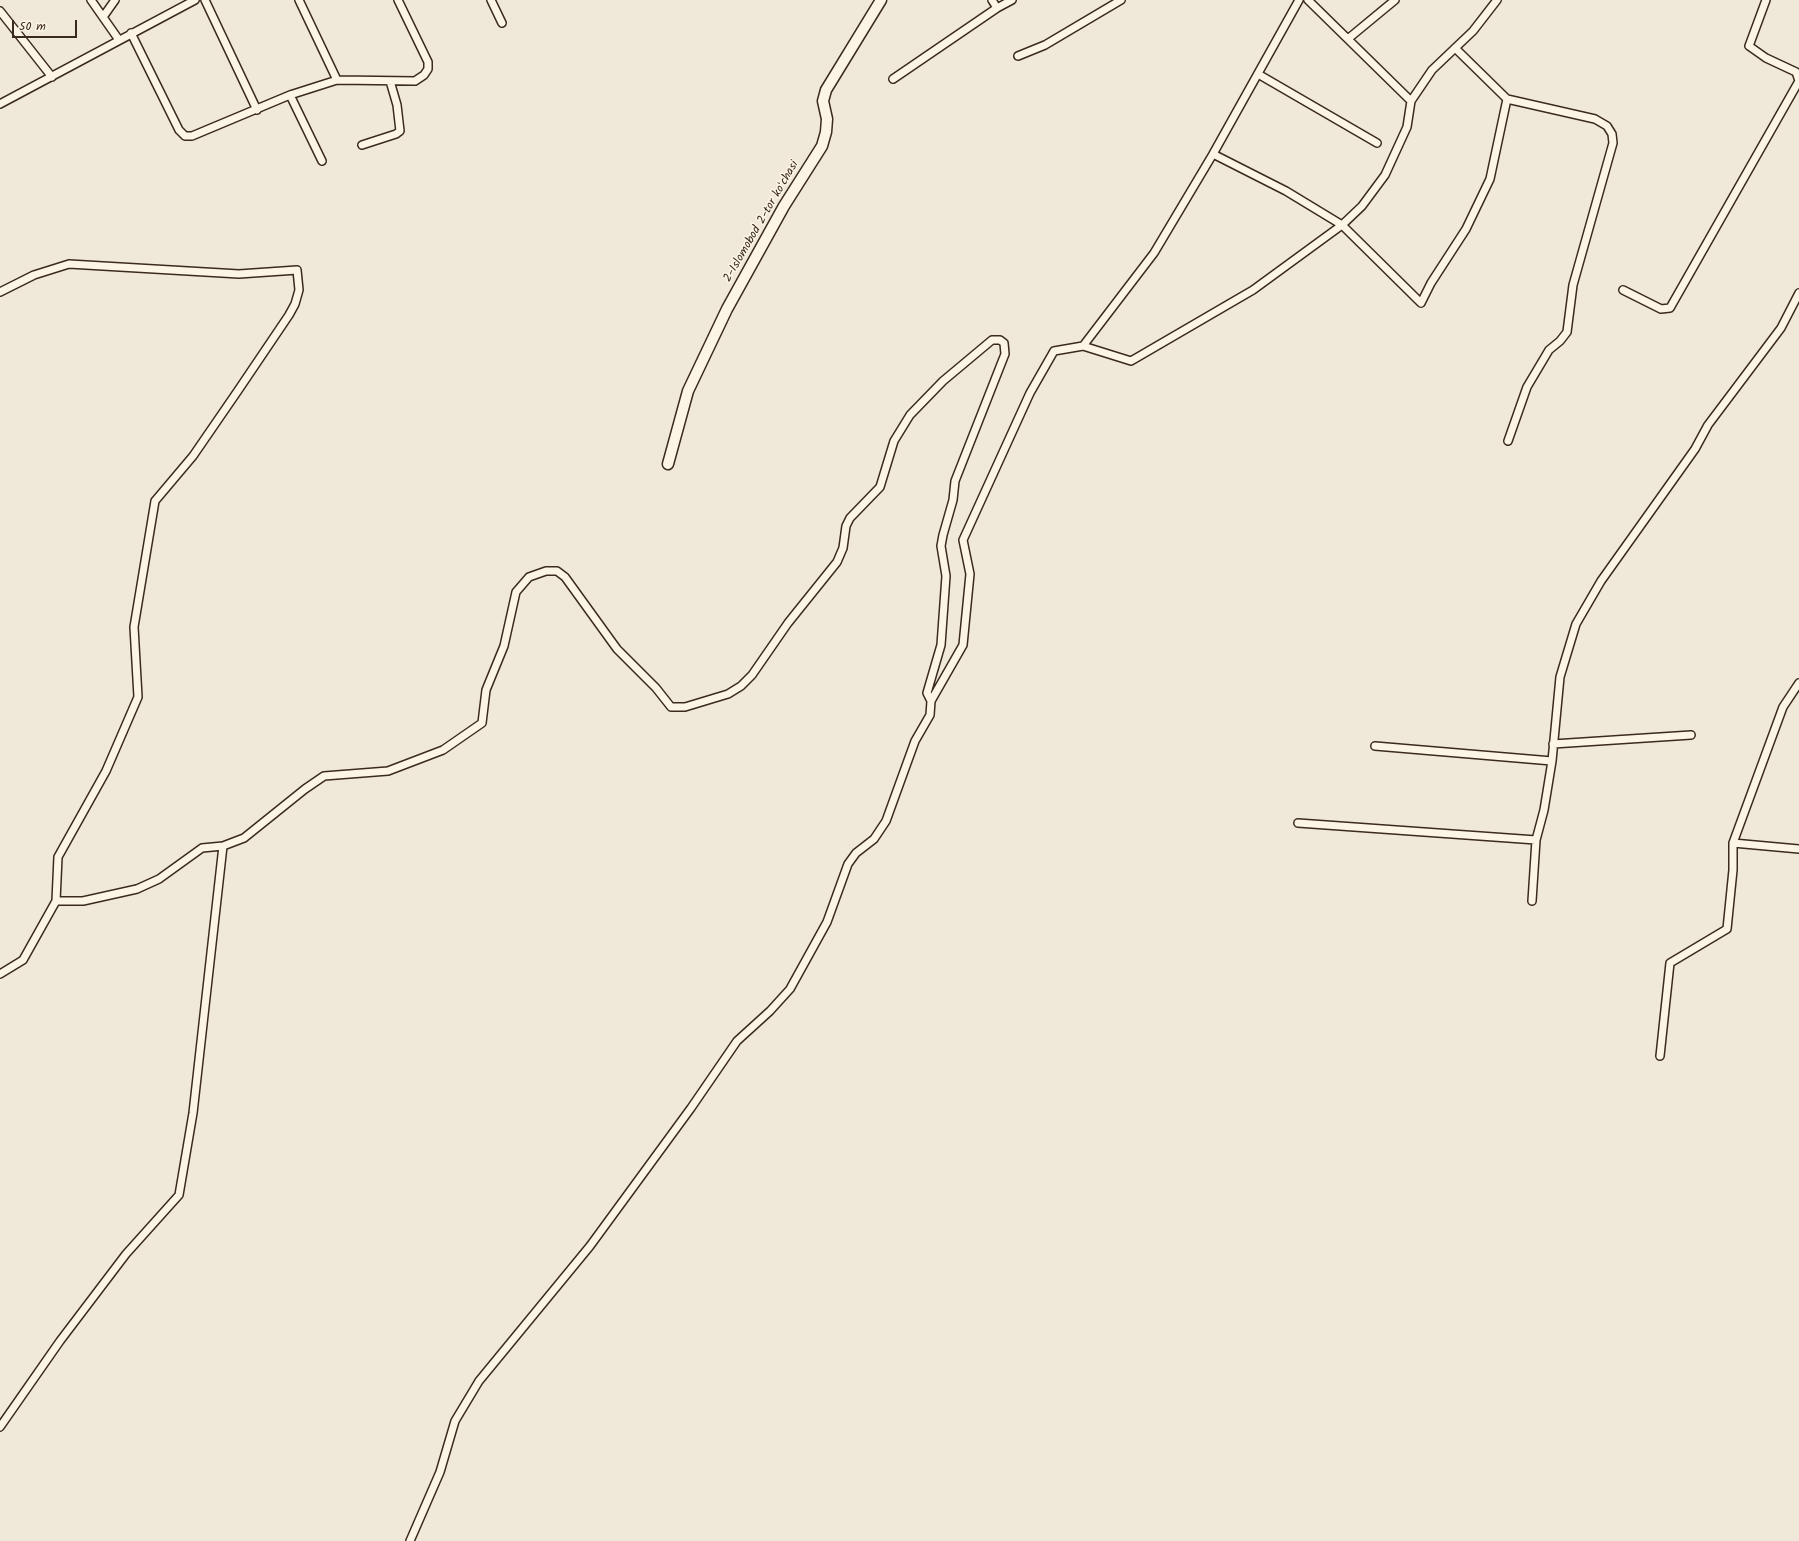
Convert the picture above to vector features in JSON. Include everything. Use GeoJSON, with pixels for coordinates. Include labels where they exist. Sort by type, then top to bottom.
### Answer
{"type":"FeatureCollection","features":[{"type":"Feature","properties":{"kind":"street"},"geometry":{"type":"LineString","coordinates":[[91,0],[119,40]]}},
{"type":"Feature","properties":{"kind":"street"},"geometry":{"type":"LineString","coordinates":[[103,17],[115,0]]}},
{"type":"Feature","properties":{"kind":"street"},"geometry":{"type":"LineString","coordinates":[[0,104],[195,0]]}},
{"type":"Feature","properties":{"kind":"street"},"geometry":{"type":"LineString","coordinates":[[205,0],[257,110]]}},
{"type":"Feature","properties":{"kind":"street"},"geometry":{"type":"LineString","coordinates":[[300,0],[337,80]]}},
{"type":"Feature","properties":{"kind":"street"},"geometry":{"type":"LineString","coordinates":[[131,33],[182,135],[192,136],[290,95],[337,80],[415,80],[424,75],[428,69],[428,62],[398,0]]}},
{"type":"Feature","properties":{"kind":"street"},"geometry":{"type":"LineString","coordinates":[[491,0],[502,24]]}},
{"type":"Feature","properties":{"kind":"street","name":"2-Islomobod 2-tor koʻchasi"},"geometry":{"type":"LineString","coordinates":[[668,464],[688,392],[727,309],[784,206],[822,146],[826,132],[826,119],[823,101],[826,90],[881,0]]}},
{"type":"Feature","properties":{"kind":"street"},"geometry":{"type":"LineString","coordinates":[[992,0],[997,8]]}},
{"type":"Feature","properties":{"kind":"street"},"geometry":{"type":"LineString","coordinates":[[893,79],[997,8],[1012,0]]}},
{"type":"Feature","properties":{"kind":"street"},"geometry":{"type":"LineString","coordinates":[[1018,56],[1045,45],[1122,0]]}},
{"type":"Feature","properties":{"kind":"street"},"geometry":{"type":"LineString","coordinates":[[1084,346],[1154,253],[1213,154],[1299,0]]}},
{"type":"Feature","properties":{"kind":"street"},"geometry":{"type":"LineString","coordinates":[[1308,0],[1411,100]]}},
{"type":"Feature","properties":{"kind":"street"},"geometry":{"type":"LineString","coordinates":[[1348,38],[1395,0]]}},
{"type":"Feature","properties":{"kind":"street"},"geometry":{"type":"LineString","coordinates":[[410,1541],[440,1472],[455,1421],[479,1382],[590,1246],[691,1108],[737,1041],[770,1011],[790,989],[800,975],[827,922],[848,864],[856,852],[874,839],[886,821],[915,741],[930,715],[931,700],[963,645],[970,574],[963,540],[1030,393],[1054,351],[1084,346],[1131,361],[1253,290],[1342,225],[1362,206],[1385,175],[1407,127],[1411,100],[1432,70],[1473,31],[1497,0]]}},
{"type":"Feature","properties":{"kind":"street"},"geometry":{"type":"LineString","coordinates":[[1623,290],[1661,309],[1670,308],[1799,81],[1796,72],[1766,58],[1749,46],[1766,0]]}},
{"type":"Feature","properties":{"kind":"street"},"geometry":{"type":"LineString","coordinates":[[0,11],[52,77]]}},
{"type":"Feature","properties":{"kind":"street"},"geometry":{"type":"LineString","coordinates":[[1455,48],[1507,99],[1601,122],[1612,134],[1613,143],[1573,285],[1569,326],[1565,336],[1549,350],[1527,387],[1508,441]]}},
{"type":"Feature","properties":{"kind":"street"},"geometry":{"type":"LineString","coordinates":[[1258,74],[1377,143]]}},
{"type":"Feature","properties":{"kind":"street"},"geometry":{"type":"LineString","coordinates":[[362,145],[396,134],[400,131],[397,105],[390,81]]}},
{"type":"Feature","properties":{"kind":"street"},"geometry":{"type":"LineString","coordinates":[[290,95],[322,161]]}},
{"type":"Feature","properties":{"kind":"street"},"geometry":{"type":"LineString","coordinates":[[1213,154],[1286,191],[1342,225],[1421,303],[1431,283],[1466,229],[1490,179],[1507,99]]}},
{"type":"Feature","properties":{"kind":"street"},"geometry":{"type":"LineString","coordinates":[[0,292],[34,275],[68,264],[239,274],[297,270],[299,290],[295,304],[289,315],[193,456],[155,501],[134,627],[138,696],[106,771],[58,857],[56,902],[23,960],[0,974]]}},
{"type":"Feature","properties":{"kind":"street"},"geometry":{"type":"LineString","coordinates":[[1532,901],[1536,840],[1544,810],[1552,761],[1560,678],[1576,624],[1601,581],[1695,449],[1708,425],[1781,328],[1799,293]]}},
{"type":"Feature","properties":{"kind":"street"},"geometry":{"type":"LineString","coordinates":[[56,902],[83,901],[137,889],[159,879],[202,848],[223,846],[244,838],[305,789],[324,776],[388,771],[443,750],[482,723],[486,690],[504,646],[516,592],[529,577],[546,572],[557,571],[565,577],[616,649],[656,688],[671,706],[685,707],[728,694],[741,686],[752,675],[788,623],[837,562],[843,548],[846,526],[850,518],[880,487],[894,441],[910,415],[943,381],[992,340],[1000,340],[1004,343],[1006,354],[955,481],[953,500],[943,534],[941,546],[946,576],[940,645],[927,693],[931,700]]}},
{"type":"Feature","properties":{"kind":"street"},"geometry":{"type":"LineString","coordinates":[[1660,1056],[1670,963],[1727,929],[1733,870],[1733,843],[1783,707],[1799,683]]}},
{"type":"Feature","properties":{"kind":"street"},"geometry":{"type":"LineString","coordinates":[[1554,744],[1691,735]]}},
{"type":"Feature","properties":{"kind":"street"},"geometry":{"type":"LineString","coordinates":[[1376,746],[1552,761]]}},
{"type":"Feature","properties":{"kind":"street"},"geometry":{"type":"LineString","coordinates":[[1298,823],[1536,840]]}},
{"type":"Feature","properties":{"kind":"street"},"geometry":{"type":"LineString","coordinates":[[1733,843],[1799,849]]}},
{"type":"Feature","properties":{"kind":"street"},"geometry":{"type":"LineString","coordinates":[[0,1427],[56,1347],[126,1254],[179,1195],[193,1113],[223,846]]}}]}
